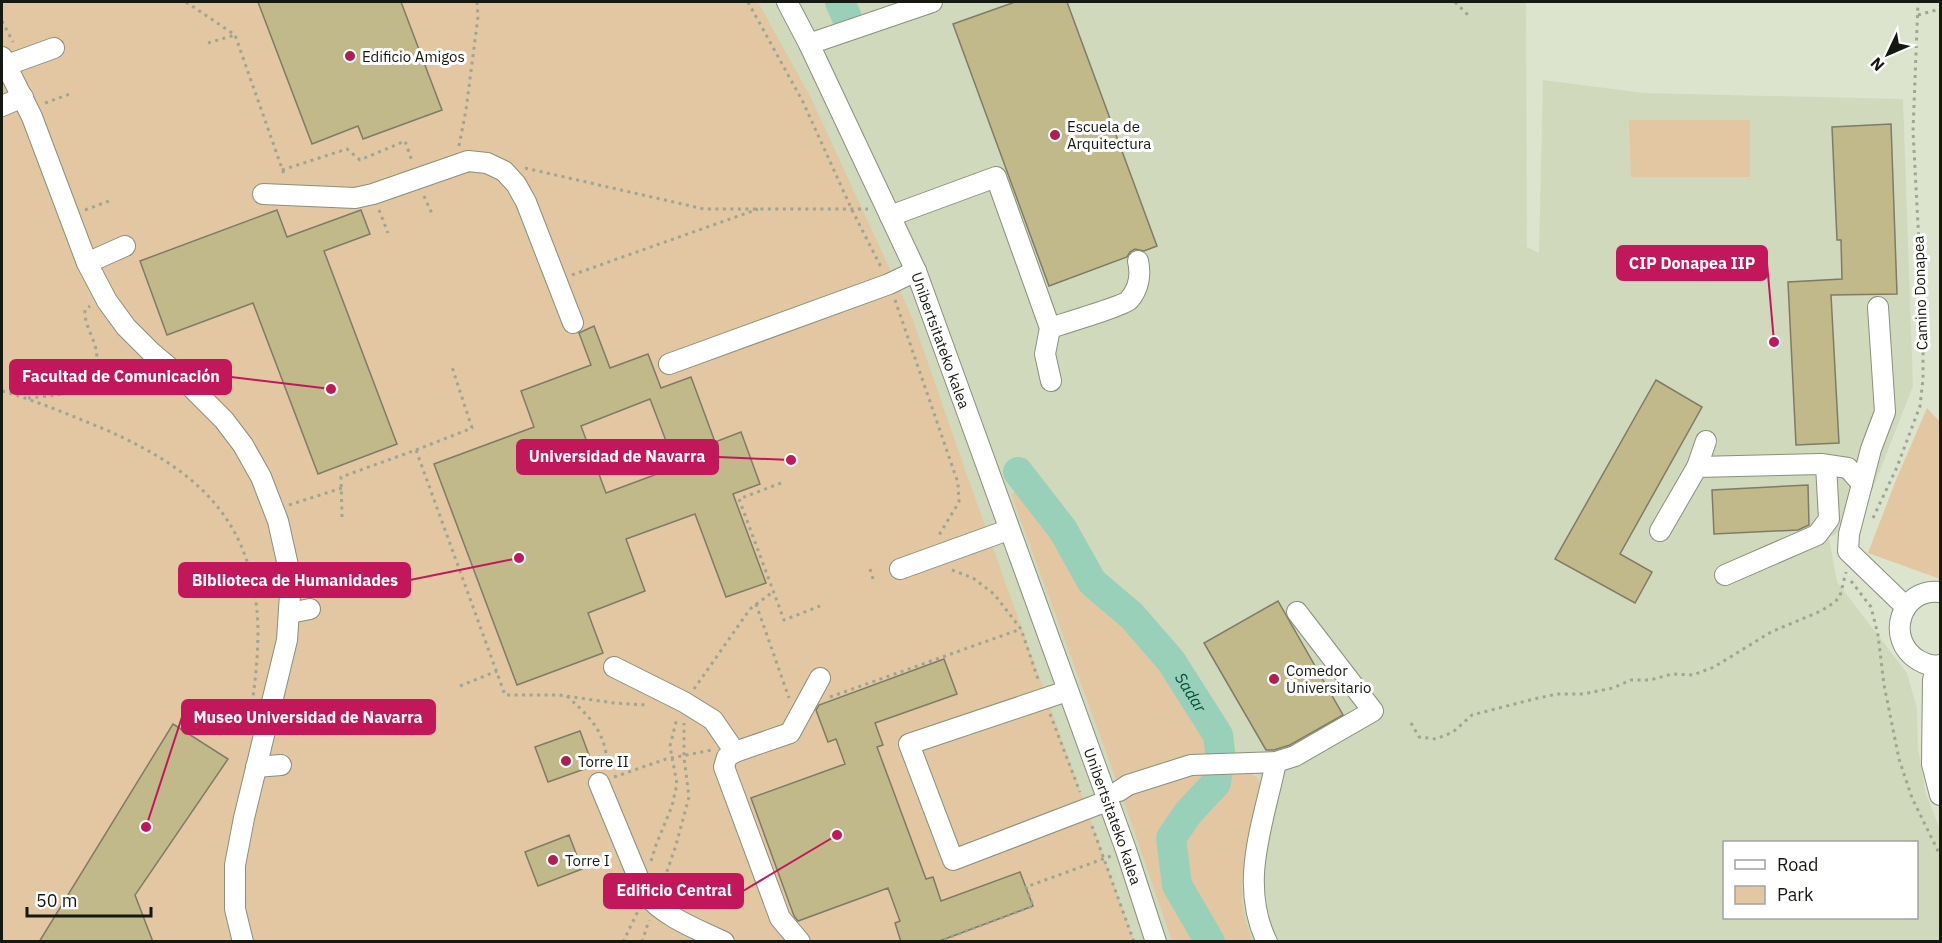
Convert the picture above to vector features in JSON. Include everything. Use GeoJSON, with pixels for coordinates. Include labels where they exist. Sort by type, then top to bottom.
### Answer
{"type":"FeatureCollection","features":[{"type":"Feature","properties":{"kind":"street","name":"Unibertsitateko kalea"},"geometry":{"type":"LineString","coordinates":[[787,2],[809,44],[883,212],[916,271],[1067,691],[1113,796],[1126,850],[1156,942]]}},
{"type":"Feature","properties":{"kind":"street"},"geometry":{"type":"LineString","coordinates":[[809,44],[932,2]]}},
{"type":"Feature","properties":{"kind":"street"},"geometry":{"type":"LineString","coordinates":[[54,48],[4,61],[33,117],[87,263],[100,290],[126,327],[224,420],[243,445],[261,477],[278,521],[291,579],[287,640],[235,865],[235,909],[243,942]]}},
{"type":"Feature","properties":{"kind":"street"},"geometry":{"type":"LineString","coordinates":[[2,106],[23,98]]}},
{"type":"Feature","properties":{"kind":"street"},"geometry":{"type":"LineString","coordinates":[[263,194],[355,198],[468,161],[487,163],[504,171],[516,184],[526,202],[573,323]]}},
{"type":"Feature","properties":{"kind":"street"},"geometry":{"type":"LineString","coordinates":[[883,212],[996,177],[1050,328],[1046,354],[1051,381]]}},
{"type":"Feature","properties":{"kind":"street"},"geometry":{"type":"LineString","coordinates":[[87,263],[125,246]]}},
{"type":"Feature","properties":{"kind":"street"},"geometry":{"type":"LineString","coordinates":[[1050,328],[1128,301],[1141,272],[1138,261]]}},
{"type":"Feature","properties":{"kind":"street"},"geometry":{"type":"LineString","coordinates":[[669,364],[889,284],[916,271]]}},
{"type":"Feature","properties":{"kind":"street"},"geometry":{"type":"LineString","coordinates":[[1878,307],[1886,412],[1871,449],[1849,534],[1848,551],[1906,607]]}},
{"type":"Feature","properties":{"kind":"street"},"geometry":{"type":"LineString","coordinates":[[1660,531],[1698,467],[1706,441]]}},
{"type":"Feature","properties":{"kind":"street"},"geometry":{"type":"LineString","coordinates":[[1698,467],[1826,465],[1848,468],[1862,484]]}},
{"type":"Feature","properties":{"kind":"street"},"geometry":{"type":"LineString","coordinates":[[1725,575],[1817,535],[1829,519],[1826,465]]}},
{"type":"Feature","properties":{"kind":"street"},"geometry":{"type":"LineString","coordinates":[[900,569],[1008,530]]}},
{"type":"Feature","properties":{"kind":"street"},"geometry":{"type":"LineString","coordinates":[[1941,592],[1922,594],[1906,607],[1900,618],[1899,628],[1902,642],[1910,655],[1926,664],[1938,665],[1934,680],[1932,764],[1941,795]]}},
{"type":"Feature","properties":{"kind":"street"},"geometry":{"type":"LineString","coordinates":[[290,613],[310,609]]}},
{"type":"Feature","properties":{"kind":"street"},"geometry":{"type":"LineString","coordinates":[[1087,809],[1113,796],[1128,785],[1191,765],[1276,762],[1296,756],[1373,711],[1297,612]]}},
{"type":"Feature","properties":{"kind":"street"},"geometry":{"type":"LineString","coordinates":[[614,667],[684,702],[713,720],[729,759],[780,918],[800,942]]}},
{"type":"Feature","properties":{"kind":"street"},"geometry":{"type":"LineString","coordinates":[[729,759],[790,733],[820,678]]}},
{"type":"Feature","properties":{"kind":"street","name":"Unibertsitateko kalea"},"geometry":{"type":"LineString","coordinates":[[1067,691],[909,744],[953,860],[1087,809]]}},
{"type":"Feature","properties":{"kind":"street"},"geometry":{"type":"LineString","coordinates":[[1267,942],[1261,929],[1253,885],[1255,854],[1276,762]]}},
{"type":"Feature","properties":{"kind":"street"},"geometry":{"type":"LineString","coordinates":[[256,767],[281,765]]}},
{"type":"Feature","properties":{"kind":"street"},"geometry":{"type":"LineString","coordinates":[[599,783],[650,900],[668,916],[724,942]]}},
{"type":"Feature","properties":{"kind":"path"},"geometry":{"type":"LineString","coordinates":[[186,2],[235,35],[292,196]]}},
{"type":"Feature","properties":{"kind":"path"},"geometry":{"type":"LineString","coordinates":[[455,165],[466,110],[478,17],[477,2]]}},
{"type":"Feature","properties":{"kind":"path"},"geometry":{"type":"LineString","coordinates":[[748,2],[803,102],[852,210],[889,284],[958,483],[959,502],[955,512],[933,542]]}},
{"type":"Feature","properties":{"kind":"path"},"geometry":{"type":"LineString","coordinates":[[1455,2],[1468,15]]}},
{"type":"Feature","properties":{"kind":"path","name":"Camino Donapea"},"geometry":{"type":"LineString","coordinates":[[1872,520],[1897,466],[1920,406],[1923,379],[1923,318],[1913,131],[1918,2]]}},
{"type":"Feature","properties":{"kind":"path"},"geometry":{"type":"LineString","coordinates":[[1918,15],[1941,9]]}},
{"type":"Feature","properties":{"kind":"path"},"geometry":{"type":"LineString","coordinates":[[208,43],[235,35]]}},
{"type":"Feature","properties":{"kind":"path"},"geometry":{"type":"LineString","coordinates":[[45,103],[70,94]]}},
{"type":"Feature","properties":{"kind":"path"},"geometry":{"type":"LineString","coordinates":[[282,170],[347,149],[360,160],[405,141]]}},
{"type":"Feature","properties":{"kind":"path"},"geometry":{"type":"LineString","coordinates":[[520,166],[704,209],[760,208],[883,212]]}},
{"type":"Feature","properties":{"kind":"path"},"geometry":{"type":"LineString","coordinates":[[373,194],[388,233]]}},
{"type":"Feature","properties":{"kind":"path"},"geometry":{"type":"LineString","coordinates":[[85,210],[109,201]]}},
{"type":"Feature","properties":{"kind":"path"},"geometry":{"type":"LineString","coordinates":[[556,281],[760,208]]}},
{"type":"Feature","properties":{"kind":"path"},"geometry":{"type":"LineString","coordinates":[[26,398],[65,394],[77,390],[92,376],[97,356],[84,318],[85,310],[95,302],[100,290]]}},
{"type":"Feature","properties":{"kind":"path"},"geometry":{"type":"LineString","coordinates":[[342,517],[341,477],[472,428],[452,367]]}},
{"type":"Feature","properties":{"kind":"path"},"geometry":{"type":"LineString","coordinates":[[2,391],[59,410],[147,450],[187,475],[220,510],[234,531],[244,553],[255,595],[258,629],[252,711],[268,715]]}},
{"type":"Feature","properties":{"kind":"path"},"geometry":{"type":"LineString","coordinates":[[416,450],[505,695],[567,696],[648,705]]}},
{"type":"Feature","properties":{"kind":"path"},"geometry":{"type":"LineString","coordinates":[[781,483],[739,499],[784,620],[820,606]]}},
{"type":"Feature","properties":{"kind":"path"},"geometry":{"type":"LineString","coordinates":[[289,505],[342,488]]}},
{"type":"Feature","properties":{"kind":"path"},"geometry":{"type":"LineString","coordinates":[[870,569],[873,579]]}},
{"type":"Feature","properties":{"kind":"path"},"geometry":{"type":"LineString","coordinates":[[1411,723],[1419,737],[1436,739],[1453,732],[1472,715],[1534,699],[1557,694],[1584,694],[1631,680],[1650,680],[1672,674],[1693,675],[1714,667],[1771,632],[1821,611],[1835,602],[1840,596],[1847,569],[1851,581],[1870,607],[1878,635],[1884,685],[1899,759],[1912,798],[1941,855]]}},
{"type":"Feature","properties":{"kind":"path"},"geometry":{"type":"LineString","coordinates":[[951,570],[973,578],[994,594],[1021,629],[1134,942]]}},
{"type":"Feature","properties":{"kind":"path"},"geometry":{"type":"LineString","coordinates":[[651,861],[672,806],[677,784],[670,746],[684,702],[756,604],[774,591]]}},
{"type":"Feature","properties":{"kind":"path"},"geometry":{"type":"LineString","coordinates":[[756,604],[801,713],[1021,629]]}},
{"type":"Feature","properties":{"kind":"path"},"geometry":{"type":"LineString","coordinates":[[460,686],[497,672]]}},
{"type":"Feature","properties":{"kind":"path"},"geometry":{"type":"LineString","coordinates":[[567,696],[594,721],[604,742],[607,763],[599,783]]}},
{"type":"Feature","properties":{"kind":"path"},"geometry":{"type":"LineString","coordinates":[[623,942],[650,900],[676,845],[689,797],[684,757],[684,702]]}},
{"type":"Feature","properties":{"kind":"path"},"geometry":{"type":"LineString","coordinates":[[599,783],[671,758],[714,750],[729,759]]}},
{"type":"Feature","properties":{"kind":"path"},"geometry":{"type":"LineString","coordinates":[[937,942],[1033,906],[1026,887],[1126,850]]}},
{"type":"Feature","properties":{"kind":"path"},"geometry":{"type":"LineString","coordinates":[[642,942],[650,900]]}},
{"type":"Feature","properties":{"kind":"shaded area"},"geometry":{"type":"Polygon","coordinates":[[[2,2],[1526,2],[1527,247],[1539,253],[1543,80],[1644,93],[1903,99],[1913,386],[1861,519],[1829,538],[1837,582],[1907,673],[1917,709],[1918,748],[1926,794],[1940,829],[1940,941],[2,942],[2,2]]]}},
{"type":"Feature","properties":{"kind":"green space"},"geometry":{"type":"Polygon","coordinates":[[[2,2],[758,2],[811,98],[912,317],[1134,941],[2,942],[2,2]]]}},
{"type":"Feature","properties":{"kind":"green space"},"geometry":{"type":"Polygon","coordinates":[[[1629,120],[1750,120],[1750,177],[1631,177],[1629,120]]]}},
{"type":"Feature","properties":{"kind":"green space"},"geometry":{"type":"Polygon","coordinates":[[[1927,408],[1940,422],[1940,579],[1868,553],[1927,408]]]}},
{"type":"Feature","properties":{"kind":"green space"},"geometry":{"type":"Polygon","coordinates":[[[1024,488],[1042,514],[1072,575],[1089,594],[1124,622],[1158,658],[1208,740],[1233,772],[1250,774],[1257,778],[1262,786],[1243,869],[1242,903],[1252,941],[1172,941],[1120,790],[1011,494],[1024,488]]]}},
{"type":"Feature","properties":{"kind":"building","name":"Edificio Amigos"},"geometry":{"type":"Polygon","coordinates":[[[258,2],[401,2],[442,110],[363,139],[358,126],[312,144],[258,2]]]}},
{"type":"Feature","properties":{"kind":"building","name":"Escuela de Arquitectura"},"geometry":{"type":"Polygon","coordinates":[[[1015,2],[1067,2],[1157,246],[1144,251],[1135,249],[1127,257],[1049,286],[953,24],[1015,2]]]}},
{"type":"Feature","properties":{"kind":"building"},"geometry":{"type":"Polygon","coordinates":[[[1891,124],[1897,294],[1831,295],[1839,443],[1796,445],[1788,282],[1842,279],[1841,240],[1837,240],[1832,127],[1891,124]]]}},
{"type":"Feature","properties":{"kind":"building"},"geometry":{"type":"Polygon","coordinates":[[[277,210],[287,237],[361,210],[370,234],[324,251],[397,444],[318,474],[253,303],[167,335],[140,261],[277,210]]]}},
{"type":"Feature","properties":{"kind":"building"},"geometry":{"type":"Polygon","coordinates":[[[594,326],[610,368],[648,354],[661,388],[691,377],[715,442],[741,432],[760,484],[733,494],[766,583],[726,597],[695,514],[626,539],[645,591],[588,613],[603,653],[517,685],[434,464],[534,427],[521,391],[591,365],[579,333],[594,326]],[[650,399],[581,426],[606,493],[676,467],[650,399]]]}},
{"type":"Feature","properties":{"kind":"building"},"geometry":{"type":"Polygon","coordinates":[[[1656,380],[1702,407],[1620,554],[1652,572],[1635,603],[1555,559],[1656,380]]]}},
{"type":"Feature","properties":{"kind":"building"},"geometry":{"type":"Polygon","coordinates":[[[1808,485],[1809,525],[1798,530],[1714,534],[1712,490],[1808,485]]]}},
{"type":"Feature","properties":{"kind":"building","name":"Comedor Universitario"},"geometry":{"type":"Polygon","coordinates":[[[1278,601],[1343,715],[1290,745],[1266,750],[1204,643],[1278,601]]]}},
{"type":"Feature","properties":{"kind":"building"},"geometry":{"type":"Polygon","coordinates":[[[944,659],[957,694],[875,723],[883,745],[877,747],[926,879],[933,877],[941,901],[1020,872],[1033,906],[937,942],[901,942],[895,923],[900,921],[888,888],[798,921],[794,916],[751,798],[845,764],[836,739],[828,742],[816,710],[819,705],[944,659]]]}},
{"type":"Feature","properties":{"kind":"building"},"geometry":{"type":"Polygon","coordinates":[[[173,724],[228,759],[135,895],[153,942],[39,942],[173,724]]]}},
{"type":"Feature","properties":{"kind":"building","name":"Torre II"},"geometry":{"type":"Polygon","coordinates":[[[580,731],[593,766],[548,782],[535,747],[580,731]]]}},
{"type":"Feature","properties":{"kind":"building","name":"Torre I"},"geometry":{"type":"Polygon","coordinates":[[[569,835],[582,869],[538,886],[525,852],[569,835]]]}},
{"type":"Feature","properties":{"kind":"waterway","name":"Sadar"},"geometry":{"type":"LineString","coordinates":[[840,2],[847,18]]}},
{"type":"Feature","properties":{"kind":"waterway","name":"Sadar"},"geometry":{"type":"LineString","coordinates":[[1018,472],[1063,530],[1092,582],[1132,616],[1171,661],[1218,735],[1220,752],[1216,783],[1188,813],[1171,838],[1177,885],[1210,942]]}},
{"type":"Feature","properties":{"kind":"place","name":"Edificio Amigos"},"geometry":{"type":"Point","coordinates":[350,56]}},
{"type":"Feature","properties":{"kind":"place","name":"Escuela de Arquitectura"},"geometry":{"type":"Point","coordinates":[1055,135]}},
{"type":"Feature","properties":{"kind":"place","name":"CIP Donapea IIP"},"geometry":{"type":"Point","coordinates":[1774,342]}},
{"type":"Feature","properties":{"kind":"place","name":"Facultad de Comunicación"},"geometry":{"type":"Point","coordinates":[331,389]}},
{"type":"Feature","properties":{"kind":"place","name":"Universidad de Navarra"},"geometry":{"type":"Point","coordinates":[791,460]}},
{"type":"Feature","properties":{"kind":"place","name":"Biblioteca de Humanidades"},"geometry":{"type":"Point","coordinates":[519,558]}},
{"type":"Feature","properties":{"kind":"place","name":"Comedor Universitario"},"geometry":{"type":"Point","coordinates":[1274,679]}},
{"type":"Feature","properties":{"kind":"place","name":"Torre II"},"geometry":{"type":"Point","coordinates":[566,761]}},
{"type":"Feature","properties":{"kind":"place","name":"Museo Universidad de Navarra"},"geometry":{"type":"Point","coordinates":[146,827]}},
{"type":"Feature","properties":{"kind":"place","name":"Edificio Central"},"geometry":{"type":"Point","coordinates":[837,835]}},
{"type":"Feature","properties":{"kind":"place","name":"Torre I"},"geometry":{"type":"Point","coordinates":[553,860]}}]}
